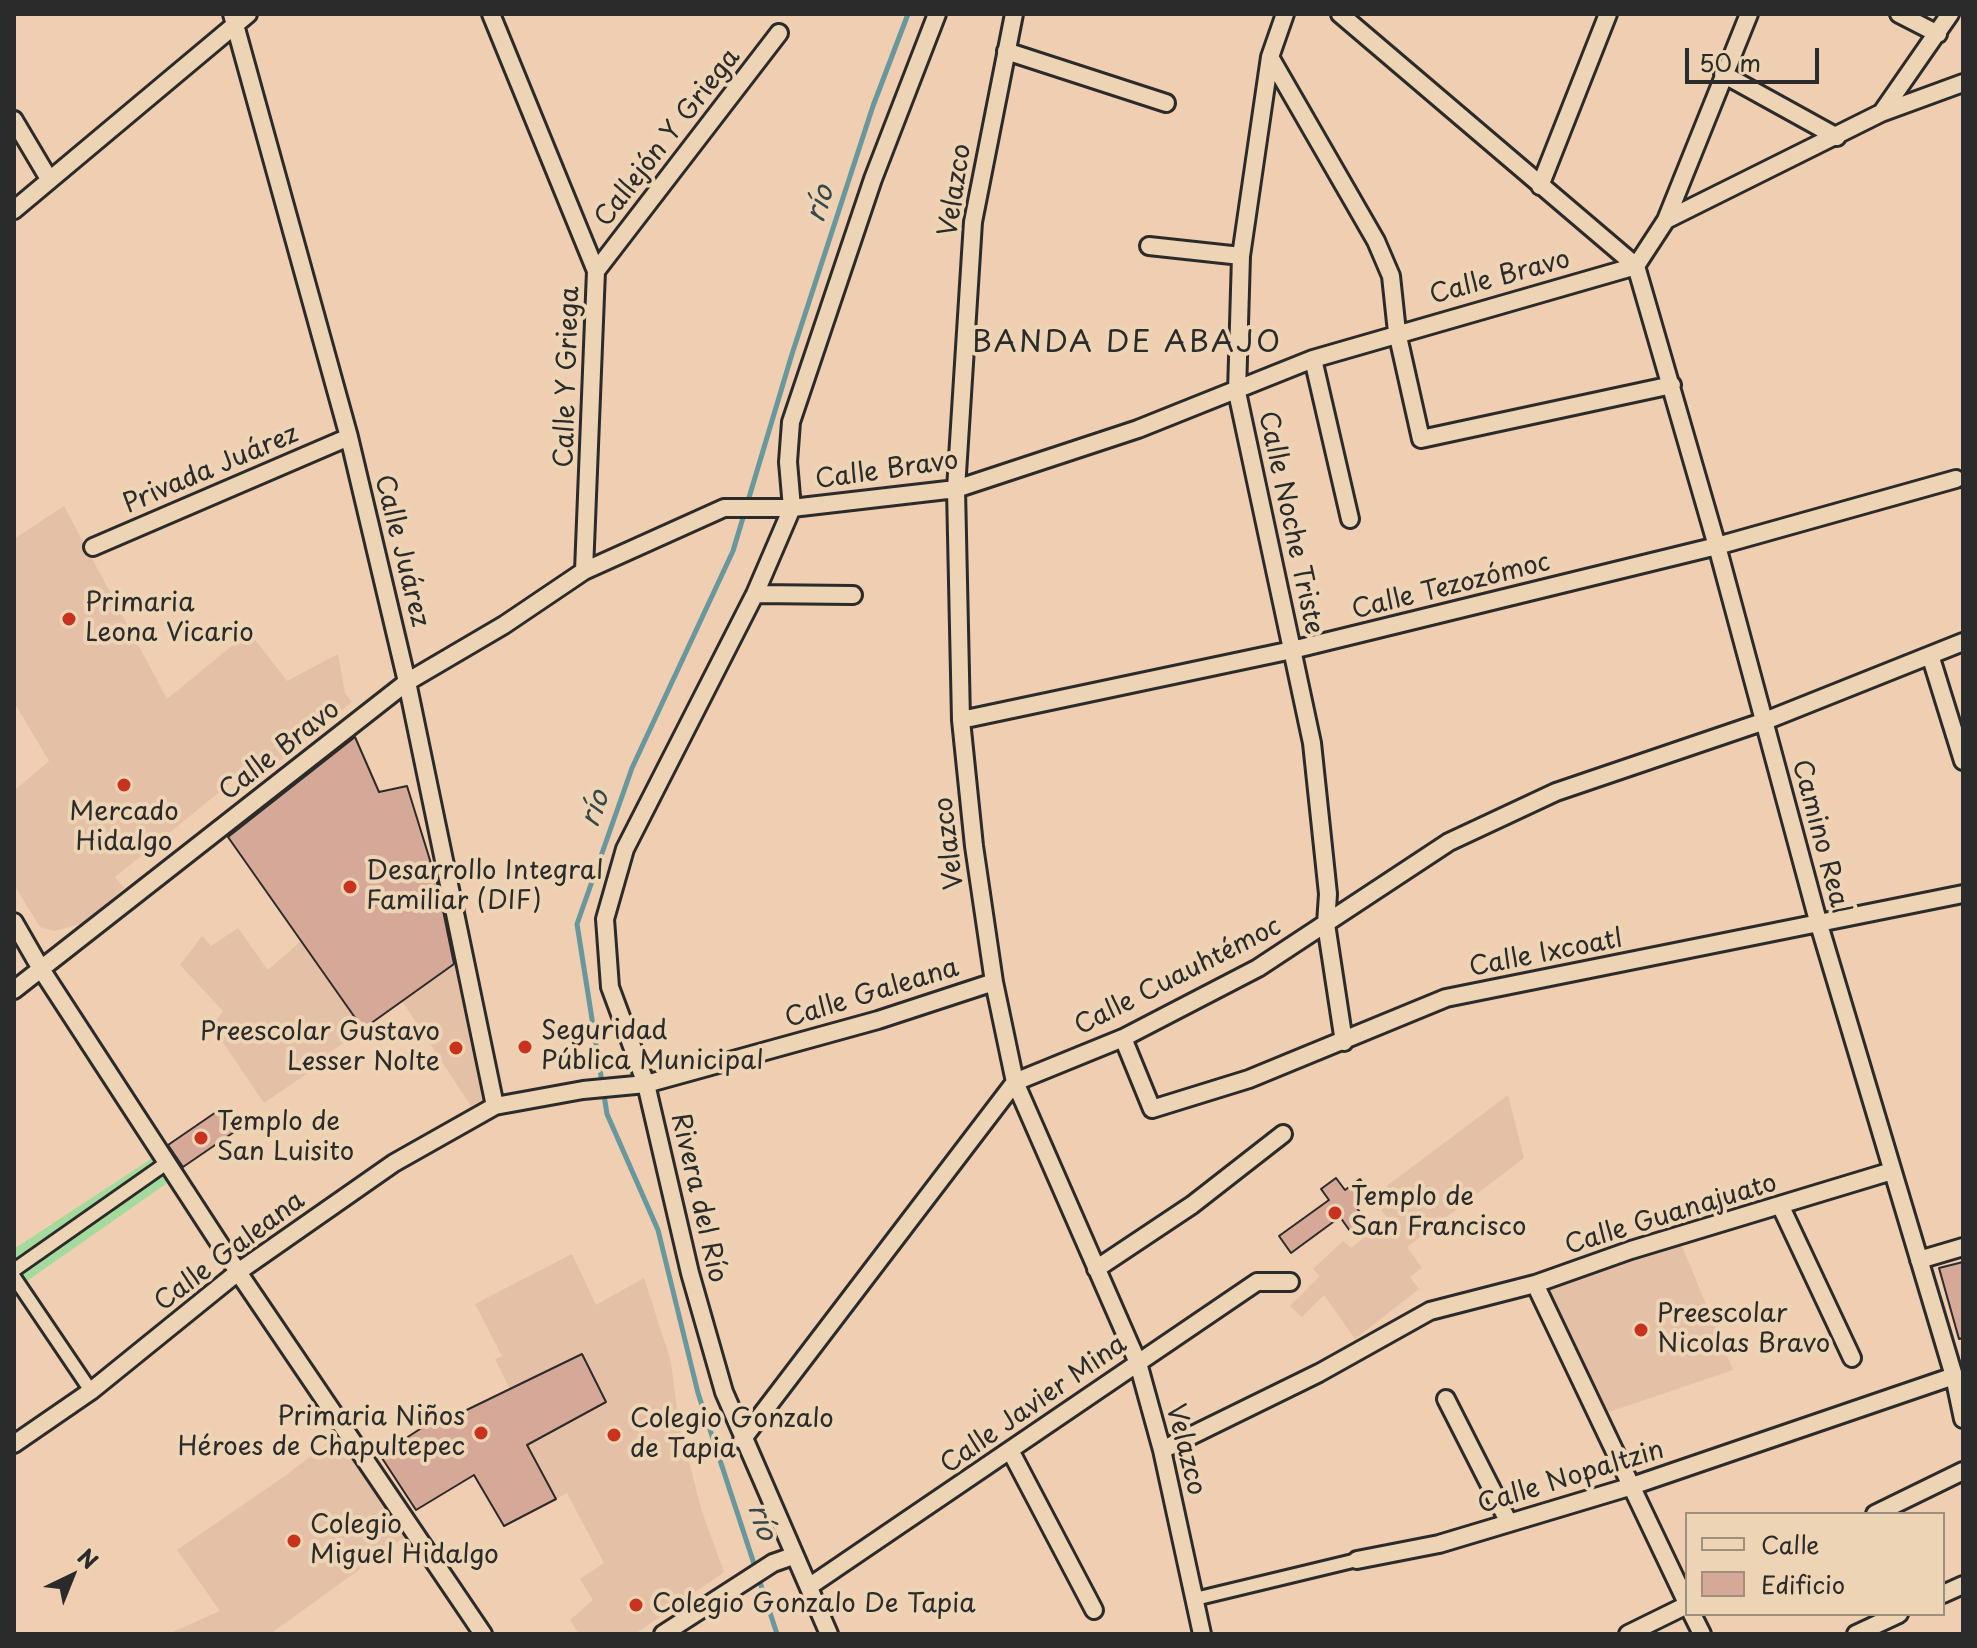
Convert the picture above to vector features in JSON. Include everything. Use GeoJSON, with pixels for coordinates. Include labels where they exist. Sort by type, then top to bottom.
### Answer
{"type":"FeatureCollection","features":[{"type":"Feature","properties":{"kind":"street"},"geometry":{"type":"LineString","coordinates":[[14,210],[232,20],[248,14]]}},
{"type":"Feature","properties":{"kind":"street","name":"Calle Y Griega"},"geometry":{"type":"LineString","coordinates":[[491,14],[596,271],[584,571]]}},
{"type":"Feature","properties":{"kind":"street"},"geometry":{"type":"LineString","coordinates":[[788,508],[791,422],[873,179],[937,14]]}},
{"type":"Feature","properties":{"kind":"street","name":"Velazco"},"geometry":{"type":"LineString","coordinates":[[1014,14],[973,222],[956,489],[961,720],[974,846],[994,982],[1015,1082],[1138,1363],[1162,1450],[1202,1634]]}},
{"type":"Feature","properties":{"kind":"street","name":"Calle Noche Triste"},"geometry":{"type":"LineString","coordinates":[[1285,14],[1270,57],[1241,256],[1237,392],[1312,743],[1328,894],[1326,924],[1344,1042]]}},
{"type":"Feature","properties":{"kind":"street"},"geometry":{"type":"LineString","coordinates":[[1340,14],[1636,266],[1666,220],[1749,14]]}},
{"type":"Feature","properties":{"kind":"street"},"geometry":{"type":"LineString","coordinates":[[1540,186],[1608,14]]}},
{"type":"Feature","properties":{"kind":"street"},"geometry":{"type":"LineString","coordinates":[[1899,14],[1938,34]]}},
{"type":"Feature","properties":{"kind":"street"},"geometry":{"type":"LineString","coordinates":[[1881,113],[1950,14]]}},
{"type":"Feature","properties":{"kind":"street","name":"Calle Juárez"},"geometry":{"type":"LineString","coordinates":[[232,20],[349,437],[407,682],[495,1106]]}},
{"type":"Feature","properties":{"kind":"street","name":"Callejón Y Griega"},"geometry":{"type":"LineString","coordinates":[[596,271],[779,33]]}},
{"type":"Feature","properties":{"kind":"street"},"geometry":{"type":"LineString","coordinates":[[1006,51],[1166,103]]}},
{"type":"Feature","properties":{"kind":"street"},"geometry":{"type":"LineString","coordinates":[[1270,57],[1376,241],[1391,276],[1397,332],[1421,439],[1672,385]]}},
{"type":"Feature","properties":{"kind":"street"},"geometry":{"type":"LineString","coordinates":[[1723,74],[1837,137]]}},
{"type":"Feature","properties":{"kind":"street"},"geometry":{"type":"LineString","coordinates":[[1666,220],[1881,113],[1963,83]]}},
{"type":"Feature","properties":{"kind":"street"},"geometry":{"type":"LineString","coordinates":[[14,120],[49,179]]}},
{"type":"Feature","properties":{"kind":"street"},"geometry":{"type":"LineString","coordinates":[[1149,246],[1241,256]]}},
{"type":"Feature","properties":{"kind":"street","name":"Calle Bravo"},"geometry":{"type":"LineString","coordinates":[[14,990],[407,682],[504,625],[584,571],[724,508],[788,508],[956,489],[1237,392],[1313,359],[1397,332],[1636,266]]}},
{"type":"Feature","properties":{"kind":"street","name":"Camino Real"},"geometry":{"type":"LineString","coordinates":[[1636,266],[1717,546],[1818,921],[1954,1376],[1963,1419]]}},
{"type":"Feature","properties":{"kind":"street"},"geometry":{"type":"LineString","coordinates":[[1313,359],[1350,519]]}},
{"type":"Feature","properties":{"kind":"street","name":"Privada Juárez"},"geometry":{"type":"LineString","coordinates":[[93,547],[349,437]]}},
{"type":"Feature","properties":{"kind":"street","name":"Calle Tezozómoc"},"geometry":{"type":"LineString","coordinates":[[961,720],[1292,650],[1717,546],[1956,479]]}},
{"type":"Feature","properties":{"kind":"street","name":"Rivera del Río"},"geometry":{"type":"LineString","coordinates":[[788,508],[755,594],[625,849],[613,881],[605,919],[610,987],[724,1392],[793,1556],[810,1586],[825,1632]]}},
{"type":"Feature","properties":{"kind":"street"},"geometry":{"type":"LineString","coordinates":[[755,594],[853,595]]}},
{"type":"Feature","properties":{"kind":"street","name":"Calle Cuauhtémoc"},"geometry":{"type":"LineString","coordinates":[[1015,1082],[1123,1038],[1258,968],[1449,842],[1556,792],[1765,721],[1931,658],[1963,642]]}},
{"type":"Feature","properties":{"kind":"street"},"geometry":{"type":"LineString","coordinates":[[1931,658],[1963,761]]}},
{"type":"Feature","properties":{"kind":"street","name":"Calle Ixcoatl"},"geometry":{"type":"LineString","coordinates":[[1123,1038],[1152,1109],[1249,1079],[1446,998],[1963,894]]}},
{"type":"Feature","properties":{"kind":"street"},"geometry":{"type":"LineString","coordinates":[[14,922],[41,969],[238,1272],[483,1634]]}},
{"type":"Feature","properties":{"kind":"street","name":"Calle Galeana"},"geometry":{"type":"LineString","coordinates":[[14,1444],[91,1391],[238,1272],[394,1163],[495,1106],[583,1090],[639,1086],[878,1020],[994,982]]}},
{"type":"Feature","properties":{"kind":"street"},"geometry":{"type":"LineString","coordinates":[[742,1440],[1015,1082]]}},
{"type":"Feature","properties":{"kind":"street"},"geometry":{"type":"LineString","coordinates":[[1096,1269],[1192,1205],[1283,1134]]}},
{"type":"Feature","properties":{"kind":"street"},"geometry":{"type":"LineString","coordinates":[[14,1270],[168,1162]]}},
{"type":"Feature","properties":{"kind":"street","name":"Calle Guanajuato"},"geometry":{"type":"LineString","coordinates":[[1162,1450],[1319,1373],[1430,1311],[1535,1284],[1631,1250],[1892,1171]]}},
{"type":"Feature","properties":{"kind":"street"},"geometry":{"type":"LineString","coordinates":[[1781,1207],[1852,1358]]}},
{"type":"Feature","properties":{"kind":"street"},"geometry":{"type":"LineString","coordinates":[[1919,1260],[1963,1247]]}},
{"type":"Feature","properties":{"kind":"street"},"geometry":{"type":"LineString","coordinates":[[14,1277],[91,1391]]}},
{"type":"Feature","properties":{"kind":"street","name":"Calle Javier Mina"},"geometry":{"type":"LineString","coordinates":[[810,1586],[1257,1282],[1290,1282]]}},
{"type":"Feature","properties":{"kind":"street"},"geometry":{"type":"LineString","coordinates":[[1535,1284],[1685,1600]]}},
{"type":"Feature","properties":{"kind":"street","name":"Calle Nopaltzin"},"geometry":{"type":"LineString","coordinates":[[1195,1599],[1357,1560],[1439,1544],[1629,1487],[1954,1376]]}},
{"type":"Feature","properties":{"kind":"street"},"geometry":{"type":"LineString","coordinates":[[1446,1399],[1509,1523]]}},
{"type":"Feature","properties":{"kind":"street"},"geometry":{"type":"LineString","coordinates":[[1011,1452],[1094,1610]]}},
{"type":"Feature","properties":{"kind":"street"},"geometry":{"type":"LineString","coordinates":[[1879,1512],[1963,1471]]}},
{"type":"Feature","properties":{"kind":"street"},"geometry":{"type":"LineString","coordinates":[[663,1634],[773,1563],[793,1556]]}},
{"type":"Feature","properties":{"kind":"street"},"geometry":{"type":"LineString","coordinates":[[1628,1634],[1685,1605]]}},
{"type":"Feature","properties":{"kind":"street"},"geometry":{"type":"LineString","coordinates":[[1693,1616],[1702,1634]]}},
{"type":"Feature","properties":{"kind":"street"},"geometry":{"type":"LineString","coordinates":[[1856,1634],[1895,1616]]}},
{"type":"Feature","properties":{"kind":"shaded area","name":"Mercado Hidalgo"},"geometry":{"type":"Polygon","coordinates":[[[64,506],[167,699],[249,632],[287,681],[338,654],[345,693],[352,702],[276,764],[265,755],[115,877],[124,888],[84,923],[54,931],[40,927],[14,885],[14,791],[49,761],[14,702],[14,539],[64,506]]]}},
{"type":"Feature","properties":{"kind":"shaded area"},"geometry":{"type":"Polygon","coordinates":[[[238,928],[268,970],[301,941],[363,1029],[329,1053],[331,1057],[264,1103],[212,1026],[223,1011],[180,965],[202,936],[211,946],[238,928]]]}},
{"type":"Feature","properties":{"kind":"shaded area","name":"Preescolar Gustavo Lesser Nolte"},"geometry":{"type":"Polygon","coordinates":[[[461,959],[490,1096],[471,1106],[402,1001],[461,959]]]}},
{"type":"Feature","properties":{"kind":"shaded area"},"geometry":{"type":"Polygon","coordinates":[[[1508,1095],[1524,1158],[1407,1247],[1422,1268],[1410,1277],[1419,1289],[1355,1339],[1324,1295],[1302,1317],[1290,1306],[1320,1276],[1313,1269],[1343,1241],[1351,1248],[1388,1219],[1372,1197],[1508,1095]]]}},
{"type":"Feature","properties":{"kind":"shaded area","name":"Preescolar Nicolas Bravo"},"geometry":{"type":"Polygon","coordinates":[[[1682,1246],[1733,1370],[1606,1413],[1547,1289],[1682,1246]]]}},
{"type":"Feature","properties":{"kind":"shaded area","name":"Colegio Gonzalo de Tapia"},"geometry":{"type":"Polygon","coordinates":[[[572,1254],[596,1305],[644,1278],[671,1362],[679,1424],[702,1512],[724,1572],[635,1634],[579,1634],[570,1620],[593,1600],[580,1579],[604,1563],[567,1493],[556,1499],[527,1445],[606,1402],[583,1354],[510,1389],[495,1359],[502,1356],[475,1304],[572,1254]]]}},
{"type":"Feature","properties":{"kind":"shaded area","name":"Colegio Miguel Hidalgo"},"geometry":{"type":"Polygon","coordinates":[[[339,1434],[410,1533],[270,1634],[168,1634],[220,1611],[177,1550],[285,1476],[339,1434]]]}},
{"type":"Feature","properties":{"kind":"green space"},"geometry":{"type":"Polygon","coordinates":[[[157,1155],[173,1179],[27,1281],[14,1260],[14,1249],[157,1155]]]}},
{"type":"Feature","properties":{"kind":"building","name":"Desarrollo Integral Familiar (DIF)"},"geometry":{"type":"Polygon","coordinates":[[[355,737],[379,792],[407,786],[438,886],[454,964],[363,1029],[228,837],[355,737]]]}},
{"type":"Feature","properties":{"kind":"building","name":"Templo de San Luisito"},"geometry":{"type":"Polygon","coordinates":[[[222,1108],[237,1130],[183,1167],[168,1145],[222,1108]]]}},
{"type":"Feature","properties":{"kind":"building","name":"Templo de San Francisco"},"geometry":{"type":"Polygon","coordinates":[[[1336,1178],[1345,1190],[1360,1179],[1372,1197],[1357,1208],[1366,1221],[1350,1231],[1340,1217],[1291,1253],[1279,1236],[1329,1200],[1321,1189],[1336,1178]]]}},
{"type":"Feature","properties":{"kind":"building"},"geometry":{"type":"Polygon","coordinates":[[[1963,1262],[1963,1338],[1959,1339],[1939,1268],[1963,1262]]]}},
{"type":"Feature","properties":{"kind":"building","name":"Primaria Niños Héroes de Chapultepec"},"geometry":{"type":"Polygon","coordinates":[[[582,1354],[606,1402],[527,1445],[556,1499],[504,1526],[474,1475],[416,1510],[380,1455],[440,1416],[444,1421],[582,1354]]]}},
{"type":"Feature","properties":{"kind":"waterway","name":"río"},"geometry":{"type":"LineString","coordinates":[[777,1634],[698,1393],[658,1230],[607,1114],[577,924],[632,768],[733,551],[792,354],[873,106],[908,14]]}},
{"type":"Feature","properties":{"kind":"place","name":"Primaria Leona Vicario"},"geometry":{"type":"Point","coordinates":[69,619]}},
{"type":"Feature","properties":{"kind":"place","name":"Mercado Hidalgo"},"geometry":{"type":"Point","coordinates":[124,785]}},
{"type":"Feature","properties":{"kind":"place","name":"Desarrollo Integral Familiar (DIF)"},"geometry":{"type":"Point","coordinates":[350,887]}},
{"type":"Feature","properties":{"kind":"place","name":"Seguridad Pública Municipal"},"geometry":{"type":"Point","coordinates":[525,1047]}},
{"type":"Feature","properties":{"kind":"place","name":"Preescolar Gustavo Lesser Nolte"},"geometry":{"type":"Point","coordinates":[456,1048]}},
{"type":"Feature","properties":{"kind":"place","name":"Templo de San Luisito"},"geometry":{"type":"Point","coordinates":[201,1138]}},
{"type":"Feature","properties":{"kind":"place","name":"Templo de San Francisco"},"geometry":{"type":"Point","coordinates":[1335,1213]}},
{"type":"Feature","properties":{"kind":"place","name":"Preescolar Nicolas Bravo"},"geometry":{"type":"Point","coordinates":[1641,1330]}},
{"type":"Feature","properties":{"kind":"place","name":"Primaria Niños Héroes de Chapultepec"},"geometry":{"type":"Point","coordinates":[481,1433]}},
{"type":"Feature","properties":{"kind":"place","name":"Colegio Gonzalo de Tapia"},"geometry":{"type":"Point","coordinates":[614,1435]}},
{"type":"Feature","properties":{"kind":"place","name":"Colegio Miguel Hidalgo"},"geometry":{"type":"Point","coordinates":[294,1541]}},
{"type":"Feature","properties":{"kind":"place","name":"Colegio Gonzalo De Tapia"},"geometry":{"type":"Point","coordinates":[636,1605]}},
{"type":"Feature","properties":{"kind":"district","name":"BANDA DE ABAJO"},"geometry":{"type":"Point","coordinates":[1127,344]}}]}
